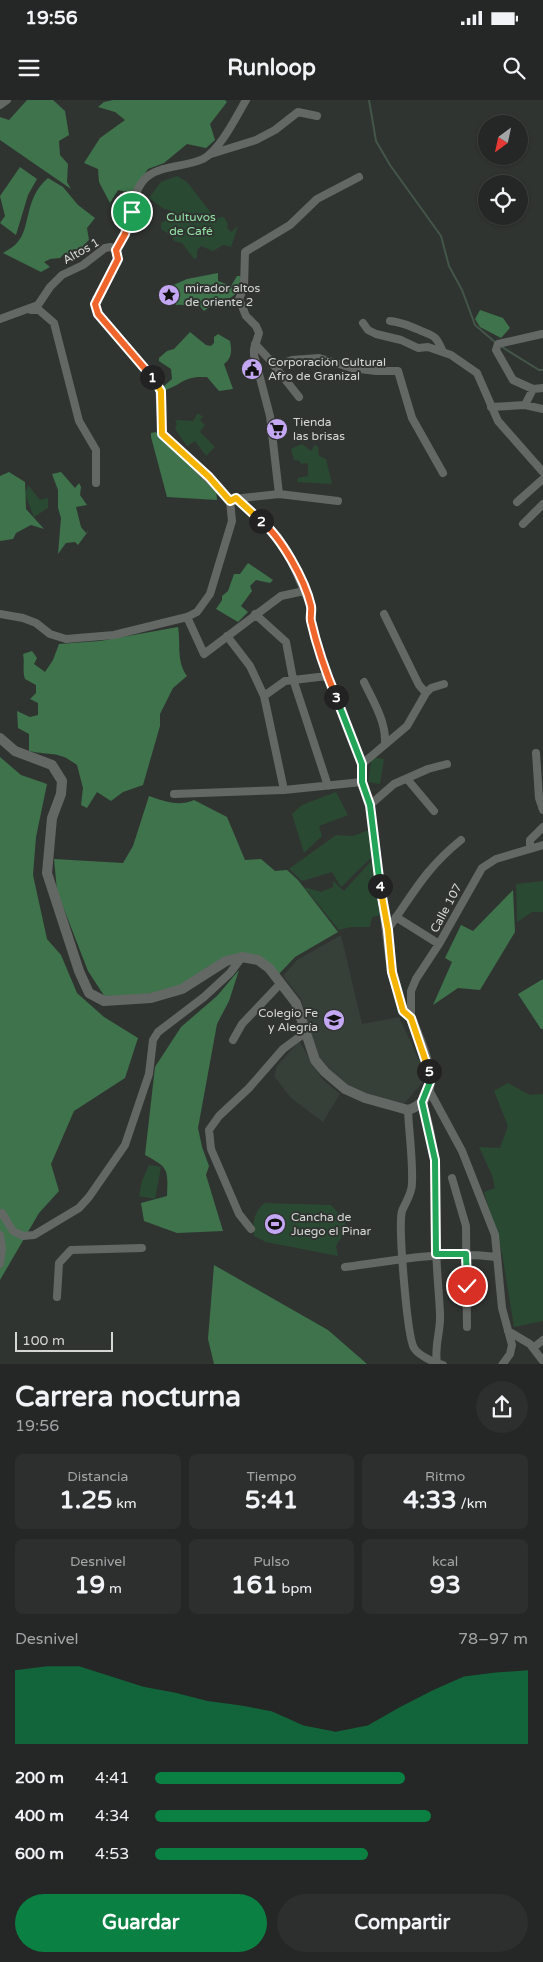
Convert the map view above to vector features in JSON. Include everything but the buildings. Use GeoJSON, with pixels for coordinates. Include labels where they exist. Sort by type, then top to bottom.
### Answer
{"type":"FeatureCollection","features":[{"type":"Feature","properties":{"kind":"street"},"geometry":{"type":"LineString","coordinates":[[0,104],[8,100]]}},
{"type":"Feature","properties":{"kind":"street"},"geometry":{"type":"LineString","coordinates":[[209,155],[221,140],[246,100]]}},
{"type":"Feature","properties":{"kind":"street"},"geometry":{"type":"LineString","coordinates":[[116,250],[125,234],[142,184],[148,176],[256,140],[275,130],[298,112],[317,116]]}},
{"type":"Feature","properties":{"kind":"street"},"geometry":{"type":"LineString","coordinates":[[279,494],[270,416],[257,368],[255,344],[259,333],[256,326],[246,316],[239,300],[244,287],[245,252],[290,225],[317,199],[358,177]]}},
{"type":"Feature","properties":{"kind":"street","name":"Altos 1"},"geometry":{"type":"LineString","coordinates":[[0,319],[38,304],[50,287],[62,275],[83,265],[105,248],[111,247],[116,250],[118,259],[96,299],[96,310],[159,387],[162,434],[278,537],[290,558],[311,607],[310,618],[327,676],[362,764]]}},
{"type":"Feature","properties":{"kind":"street"},"geometry":{"type":"LineString","coordinates":[[29,309],[39,310],[54,323],[79,421],[96,450],[96,483]]}},
{"type":"Feature","properties":{"kind":"street"},"geometry":{"type":"LineString","coordinates":[[390,321],[406,323],[415,329],[431,333],[435,336],[443,352]]}},
{"type":"Feature","properties":{"kind":"street"},"geometry":{"type":"LineString","coordinates":[[363,323],[368,330],[376,334],[401,340],[415,347],[428,347],[461,360],[480,376],[502,427],[543,472]]}},
{"type":"Feature","properties":{"kind":"street"},"geometry":{"type":"LineString","coordinates":[[542,334],[505,341],[498,344],[496,350],[513,380],[533,389],[543,388]]}},
{"type":"Feature","properties":{"kind":"street"},"geometry":{"type":"LineString","coordinates":[[255,344],[299,397]]}},
{"type":"Feature","properties":{"kind":"street"},"geometry":{"type":"LineString","coordinates":[[275,366],[292,360],[319,358],[352,368],[376,372],[398,371],[412,418],[443,473]]}},
{"type":"Feature","properties":{"kind":"street"},"geometry":{"type":"LineString","coordinates":[[525,405],[533,389]]}},
{"type":"Feature","properties":{"kind":"street"},"geometry":{"type":"LineString","coordinates":[[492,407],[525,405],[543,409]]}},
{"type":"Feature","properties":{"kind":"street"},"geometry":{"type":"LineString","coordinates":[[517,502],[543,479]]}},
{"type":"Feature","properties":{"kind":"street"},"geometry":{"type":"LineString","coordinates":[[0,614],[23,618],[36,623],[50,634],[66,639],[114,635],[187,617],[197,612],[210,594],[232,521],[233,499],[279,494],[338,501]]}},
{"type":"Feature","properties":{"kind":"street"},"geometry":{"type":"LineString","coordinates":[[524,524],[543,504]]}},
{"type":"Feature","properties":{"kind":"street"},"geometry":{"type":"LineString","coordinates":[[187,617],[204,654],[281,596],[304,591]]}},
{"type":"Feature","properties":{"kind":"street"},"geometry":{"type":"LineString","coordinates":[[255,614],[286,642],[293,679],[328,786]]}},
{"type":"Feature","properties":{"kind":"street"},"geometry":{"type":"LineString","coordinates":[[384,614],[419,684],[426,693]]}},
{"type":"Feature","properties":{"kind":"street"},"geometry":{"type":"LineString","coordinates":[[227,636],[250,666],[264,696],[284,790]]}},
{"type":"Feature","properties":{"kind":"street"},"geometry":{"type":"LineString","coordinates":[[264,696],[275,687],[293,679],[327,676]]}},
{"type":"Feature","properties":{"kind":"street"},"geometry":{"type":"LineString","coordinates":[[364,682],[386,733],[386,742]]}},
{"type":"Feature","properties":{"kind":"street"},"geometry":{"type":"LineString","coordinates":[[444,684],[431,688],[426,693],[407,726],[362,764],[362,782],[370,805],[379,882],[388,930],[392,972],[403,1011],[411,1018],[429,1070],[429,1090],[462,1152],[495,1235],[502,1308],[512,1345],[510,1354],[502,1364]]}},
{"type":"Feature","properties":{"kind":"street"},"geometry":{"type":"LineString","coordinates":[[0,738],[15,751],[52,765],[62,781],[61,794],[52,818],[47,873],[79,971],[89,993],[104,1001],[138,1000],[182,989],[226,961],[242,957],[258,960],[269,968],[296,1003],[315,1060],[344,1089],[365,1098],[408,1110],[422,1102],[429,1090]]}},
{"type":"Feature","properties":{"kind":"street"},"geometry":{"type":"LineString","coordinates":[[536,753],[540,798],[543,810]]}},
{"type":"Feature","properties":{"kind":"street"},"geometry":{"type":"LineString","coordinates":[[370,805],[394,784],[408,780],[428,769],[447,764]]}},
{"type":"Feature","properties":{"kind":"street"},"geometry":{"type":"LineString","coordinates":[[408,780],[434,811]]}},
{"type":"Feature","properties":{"kind":"street"},"geometry":{"type":"LineString","coordinates":[[174,794],[284,790],[362,782]]}},
{"type":"Feature","properties":{"kind":"street"},"geometry":{"type":"LineString","coordinates":[[530,849],[530,840],[543,827]]}},
{"type":"Feature","properties":{"kind":"street"},"geometry":{"type":"LineString","coordinates":[[388,930],[412,891],[438,858],[461,840]]}},
{"type":"Feature","properties":{"kind":"street","name":"Calle 107"},"geometry":{"type":"LineString","coordinates":[[411,1018],[411,992],[426,961],[439,944],[482,868],[496,860],[543,845]]}},
{"type":"Feature","properties":{"kind":"street"},"geometry":{"type":"LineString","coordinates":[[396,917],[439,944]]}},
{"type":"Feature","properties":{"kind":"street"},"geometry":{"type":"LineString","coordinates":[[0,1215],[2,1213],[14,1231],[23,1236],[34,1234],[79,1208],[89,1197],[125,1145],[149,1074],[153,1040],[158,1032],[204,997],[230,973],[242,957]]}},
{"type":"Feature","properties":{"kind":"street"},"geometry":{"type":"LineString","coordinates":[[233,1040],[242,1024],[281,983]]}},
{"type":"Feature","properties":{"kind":"street"},"geometry":{"type":"LineString","coordinates":[[251,1229],[238,1214],[211,1149],[208,1139],[210,1130],[219,1116],[249,1088],[283,1049],[306,1032]]}},
{"type":"Feature","properties":{"kind":"street"},"geometry":{"type":"LineString","coordinates":[[422,1102],[435,1160],[436,1254],[440,1314],[440,1333],[435,1350],[440,1364]]}},
{"type":"Feature","properties":{"kind":"street"},"geometry":{"type":"LineString","coordinates":[[408,1110],[413,1182],[411,1195],[402,1212],[404,1284],[410,1339],[414,1348],[421,1355],[440,1364]]}},
{"type":"Feature","properties":{"kind":"street"},"geometry":{"type":"LineString","coordinates":[[452,1178],[466,1226],[467,1327]]}},
{"type":"Feature","properties":{"kind":"street"},"geometry":{"type":"LineString","coordinates":[[0,1235],[2,1250],[0,1264]]}},
{"type":"Feature","properties":{"kind":"street"},"geometry":{"type":"LineString","coordinates":[[56,1297],[59,1263],[70,1250],[142,1248]]}},
{"type":"Feature","properties":{"kind":"street"},"geometry":{"type":"LineString","coordinates":[[345,1267],[436,1254],[497,1257]]}},
{"type":"Feature","properties":{"kind":"street"},"geometry":{"type":"LineString","coordinates":[[508,1332],[533,1348],[543,1362]]}},
{"type":"Feature","properties":{"kind":"street"},"geometry":{"type":"LineString","coordinates":[[533,1348],[543,1340]]}},
{"type":"Feature","properties":{"kind":"shaded area","name":"Colegio Fe y Alegría"},"geometry":{"type":"Polygon","coordinates":[[[341,935],[362,1024],[399,1017],[427,1077],[403,1105],[374,1097],[341,1082],[317,1055],[301,999],[283,976],[297,960],[341,935]]]}},
{"type":"Feature","properties":{"kind":"shaded area"},"geometry":{"type":"Polygon","coordinates":[[[299,1041],[322,1079],[340,1094],[323,1122],[291,1098],[274,1076],[277,1066],[299,1041]]]}},
{"type":"Feature","properties":{"kind":"green space"},"geometry":{"type":"Polygon","coordinates":[[[27,100],[53,100],[65,111],[69,135],[59,141],[60,155],[68,164],[67,182],[71,189],[0,140],[0,117],[9,120],[27,100]]]}},
{"type":"Feature","properties":{"kind":"green space"},"geometry":{"type":"Polygon","coordinates":[[[113,100],[225,100],[227,102],[210,124],[215,140],[206,148],[187,144],[164,163],[148,169],[131,193],[118,190],[110,203],[99,182],[98,169],[84,163],[100,138],[125,120],[115,112],[98,107],[104,102],[113,100]]]}},
{"type":"Feature","properties":{"kind":"green space"},"geometry":{"type":"Polygon","coordinates":[[[20,167],[37,179],[28,195],[16,235],[0,223],[5,216],[0,196],[20,167]]]}},
{"type":"Feature","properties":{"kind":"green space","name":"Cultuvos de Café"},"geometry":{"type":"Polygon","coordinates":[[[177,176],[187,182],[215,218],[224,217],[228,224],[227,228],[231,232],[238,226],[231,247],[223,245],[213,251],[201,246],[197,250],[197,258],[194,259],[182,243],[174,241],[172,236],[161,229],[161,223],[171,217],[170,210],[164,209],[149,198],[161,182],[177,176]]]}},
{"type":"Feature","properties":{"kind":"green space"},"geometry":{"type":"Polygon","coordinates":[[[48,178],[63,187],[78,205],[95,218],[87,228],[89,240],[81,249],[72,255],[63,255],[60,258],[44,262],[50,267],[41,272],[3,253],[21,237],[35,195],[48,178]]]}},
{"type":"Feature","properties":{"kind":"green space"},"geometry":{"type":"Polygon","coordinates":[[[218,273],[218,281],[231,286],[237,276],[242,276],[240,285],[237,292],[229,299],[204,311],[199,305],[176,305],[169,295],[169,287],[187,279],[218,273]]]}},
{"type":"Feature","properties":{"kind":"green space"},"geometry":{"type":"Polygon","coordinates":[[[480,310],[503,318],[510,328],[501,338],[480,327],[475,319],[480,310]]]}},
{"type":"Feature","properties":{"kind":"green space"},"geometry":{"type":"Polygon","coordinates":[[[190,332],[206,345],[211,346],[214,343],[214,337],[218,334],[230,341],[231,354],[224,364],[233,389],[219,391],[207,377],[199,377],[188,379],[163,391],[164,386],[172,379],[171,369],[159,361],[159,358],[167,351],[174,349],[190,332]]]}},
{"type":"Feature","properties":{"kind":"green space"},"geometry":{"type":"Polygon","coordinates":[[[198,413],[203,417],[200,420],[205,425],[200,432],[215,447],[206,456],[195,441],[187,446],[175,429],[177,424],[175,420],[193,421],[198,413]]]}},
{"type":"Feature","properties":{"kind":"green space"},"geometry":{"type":"Polygon","coordinates":[[[156,432],[216,490],[217,500],[167,497],[151,437],[151,433],[156,432]]]}},
{"type":"Feature","properties":{"kind":"green space"},"geometry":{"type":"Polygon","coordinates":[[[302,444],[311,451],[315,445],[318,447],[319,456],[326,459],[332,484],[297,482],[298,478],[308,476],[308,463],[301,464],[300,461],[294,460],[291,449],[302,444]]]}},
{"type":"Feature","properties":{"kind":"green space"},"geometry":{"type":"Polygon","coordinates":[[[9,472],[25,482],[26,509],[44,529],[31,525],[16,533],[13,539],[0,541],[0,476],[9,472]]]}},
{"type":"Feature","properties":{"kind":"green space"},"geometry":{"type":"Polygon","coordinates":[[[61,472],[75,488],[79,483],[81,487],[80,495],[87,505],[76,507],[81,527],[86,533],[89,530],[78,545],[75,542],[66,543],[58,554],[61,518],[58,508],[58,490],[52,474],[61,472]]]}},
{"type":"Feature","properties":{"kind":"green space"},"geometry":{"type":"Polygon","coordinates":[[[28,485],[40,500],[48,498],[48,508],[34,517],[25,494],[28,485]]]}},
{"type":"Feature","properties":{"kind":"green space"},"geometry":{"type":"Polygon","coordinates":[[[248,563],[273,580],[270,583],[256,580],[250,586],[252,591],[241,606],[248,612],[238,622],[216,609],[222,600],[222,596],[228,591],[234,574],[240,574],[248,563]]]}},
{"type":"Feature","properties":{"kind":"green space"},"geometry":{"type":"Polygon","coordinates":[[[178,627],[181,664],[187,676],[173,688],[160,714],[160,726],[143,785],[123,792],[111,801],[97,792],[87,808],[81,805],[83,788],[77,765],[59,755],[29,751],[29,734],[18,728],[17,711],[30,717],[38,715],[38,703],[30,699],[36,693],[36,685],[25,679],[23,654],[32,651],[37,658],[34,664],[45,672],[53,660],[59,644],[100,641],[178,627]]]}},
{"type":"Feature","properties":{"kind":"green space"},"geometry":{"type":"Polygon","coordinates":[[[0,757],[21,775],[47,784],[36,837],[33,875],[47,939],[61,955],[77,993],[104,1017],[138,1038],[125,1078],[74,1111],[51,1164],[59,1191],[39,1213],[0,1280],[0,757]]]}},
{"type":"Feature","properties":{"kind":"green space"},"geometry":{"type":"Polygon","coordinates":[[[372,757],[384,759],[380,784],[368,782],[372,757]]]}},
{"type":"Feature","properties":{"kind":"green space"},"geometry":{"type":"Polygon","coordinates":[[[336,792],[348,815],[319,826],[322,836],[304,853],[292,814],[302,805],[336,792]]]}},
{"type":"Feature","properties":{"kind":"green space"},"geometry":{"type":"Polygon","coordinates":[[[149,796],[177,803],[194,800],[227,817],[245,860],[261,859],[275,871],[287,870],[298,880],[338,932],[295,957],[278,975],[248,956],[170,992],[105,997],[88,971],[57,891],[54,859],[123,863],[133,846],[149,796]]]}},
{"type":"Feature","properties":{"kind":"green space"},"geometry":{"type":"Polygon","coordinates":[[[369,830],[373,856],[341,887],[332,872],[302,881],[289,869],[336,835],[353,836],[369,830]]]}},
{"type":"Feature","properties":{"kind":"green space"},"geometry":{"type":"Polygon","coordinates":[[[373,859],[381,915],[372,917],[370,927],[351,927],[339,930],[304,887],[321,892],[333,887],[333,881],[344,891],[373,859]]]}},
{"type":"Feature","properties":{"kind":"green space"},"geometry":{"type":"Polygon","coordinates":[[[543,881],[543,912],[532,912],[517,922],[516,884],[543,881]]]}},
{"type":"Feature","properties":{"kind":"green space"},"geometry":{"type":"Polygon","coordinates":[[[513,890],[515,932],[480,990],[458,988],[433,1005],[452,962],[445,958],[461,925],[473,931],[513,890]]]}},
{"type":"Feature","properties":{"kind":"green space"},"geometry":{"type":"Polygon","coordinates":[[[239,970],[229,1001],[217,1024],[198,1128],[209,1166],[206,1175],[223,1231],[177,1233],[144,1221],[141,1203],[167,1196],[167,1175],[165,1170],[159,1163],[145,1155],[155,1067],[181,1027],[217,996],[239,970]]]}},
{"type":"Feature","properties":{"kind":"green space"},"geometry":{"type":"Polygon","coordinates":[[[543,979],[543,1029],[541,1029],[518,994],[543,979]]]}},
{"type":"Feature","properties":{"kind":"green space"},"geometry":{"type":"Polygon","coordinates":[[[508,1083],[530,1095],[543,1094],[543,1321],[514,1327],[502,1253],[484,1192],[495,1188],[492,1175],[479,1147],[500,1148],[508,1126],[494,1091],[508,1083]]]}},
{"type":"Feature","properties":{"kind":"green space"},"geometry":{"type":"Polygon","coordinates":[[[149,1165],[161,1167],[155,1199],[139,1196],[142,1181],[149,1165]]]}},
{"type":"Feature","properties":{"kind":"green space"},"geometry":{"type":"Polygon","coordinates":[[[265,1203],[331,1205],[346,1224],[336,1246],[338,1256],[266,1242],[254,1236],[256,1214],[265,1203]]]}},
{"type":"Feature","properties":{"kind":"green space"},"geometry":{"type":"Polygon","coordinates":[[[214,1265],[328,1330],[367,1364],[214,1364],[208,1339],[214,1265]]]}},
{"type":"Feature","properties":{"kind":"waterway"},"geometry":{"type":"LineString","coordinates":[[369,100],[376,141],[390,165],[441,236],[449,266],[462,290],[475,325],[496,343]]}},
{"type":"Feature","properties":{"kind":"waterway"},"geometry":{"type":"LineString","coordinates":[[502,347],[539,370],[543,370]]}},
{"type":"Feature","properties":{"kind":"place","name":"mirador altos de oriente 2"},"geometry":{"type":"Point","coordinates":[169,295]}},
{"type":"Feature","properties":{"kind":"place","name":"Corporación Cultural Afro de Granizal"},"geometry":{"type":"Point","coordinates":[252,369]}},
{"type":"Feature","properties":{"kind":"place","name":"Tienda las brisas"},"geometry":{"type":"Point","coordinates":[277,429]}},
{"type":"Feature","properties":{"kind":"place","name":"Colegio Fe y Alegría"},"geometry":{"type":"Point","coordinates":[334,1020]}},
{"type":"Feature","properties":{"kind":"place","name":"Cancha de Juego el Pinar"},"geometry":{"type":"Point","coordinates":[275,1224]}},
{"type":"Feature","properties":{"kind":"route"},"geometry":{"type":"LineString","coordinates":[[132,212],[125,234],[116,250],[118,259],[96,299],[96,310],[151,374],[159,387],[161,391],[162,434],[209,477],[230,501],[236,498],[278,537],[290,558],[311,607],[310,618],[327,676],[362,764],[362,782],[370,805],[384,918],[388,930],[392,972],[403,1011],[411,1018],[431,1078],[429,1090],[422,1102],[426,1112],[435,1160],[436,1254],[466,1254],[467,1286]]}}]}
